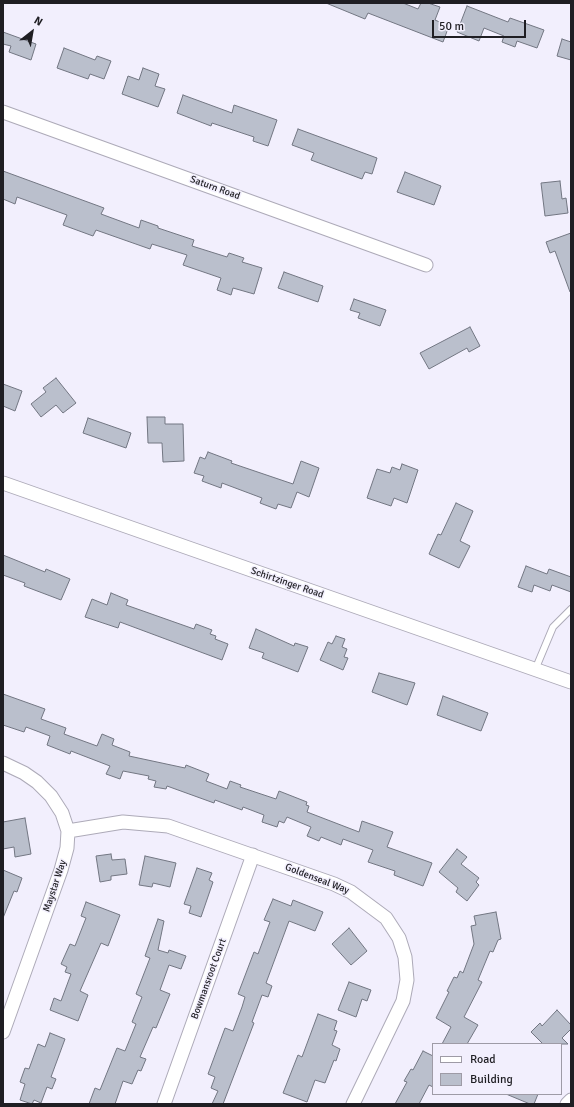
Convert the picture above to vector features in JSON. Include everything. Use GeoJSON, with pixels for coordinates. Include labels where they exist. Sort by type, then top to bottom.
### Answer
{"type":"FeatureCollection","features":[{"type":"Feature","properties":{"kind":"street","name":"Saturn Road"},"geometry":{"type":"LineString","coordinates":[[3,112],[426,265]]}},
{"type":"Feature","properties":{"kind":"street","name":"Schirtzinger Road"},"geometry":{"type":"LineString","coordinates":[[3,483],[571,682]]}},
{"type":"Feature","properties":{"kind":"street","name":"Maystar Way"},"geometry":{"type":"LineString","coordinates":[[3,764],[29,776],[51,796],[62,813],[68,831],[67,848],[61,870],[3,1032]]}},
{"type":"Feature","properties":{"kind":"street","name":"Goldenseal Way"},"geometry":{"type":"LineString","coordinates":[[68,831],[123,822],[161,825],[195,834],[351,892],[386,918],[399,938],[405,958],[407,980],[403,1001],[353,1104]]}},
{"type":"Feature","properties":{"kind":"street","name":"Bowmansroot Court"},"geometry":{"type":"LineString","coordinates":[[164,1104],[253,855]]}},
{"type":"Feature","properties":{"kind":"street"},"geometry":{"type":"LineString","coordinates":[[567,1104],[571,1100]]}},
{"type":"Feature","properties":{"kind":"lane"},"geometry":{"type":"LineString","coordinates":[[535,670],[553,627],[571,609]]}},
{"type":"Feature","properties":{"kind":"building"},"geometry":{"type":"Polygon","coordinates":[[[326,3],[403,3],[418,9],[421,3],[428,3],[440,7],[435,20],[449,26],[443,42],[368,13],[365,19],[326,3]]]}},
{"type":"Feature","properties":{"kind":"building"},"geometry":{"type":"Polygon","coordinates":[[[467,6],[508,22],[510,18],[544,30],[537,48],[517,41],[515,47],[502,42],[504,36],[484,28],[479,41],[457,32],[467,6]]]}},
{"type":"Feature","properties":{"kind":"building"},"geometry":{"type":"Polygon","coordinates":[[[3,32],[36,44],[31,60],[9,52],[11,46],[3,44],[3,32]]]}},
{"type":"Feature","properties":{"kind":"building"},"geometry":{"type":"Polygon","coordinates":[[[562,39],[571,42],[571,60],[557,56],[562,39]]]}},
{"type":"Feature","properties":{"kind":"building"},"geometry":{"type":"Polygon","coordinates":[[[64,48],[95,60],[97,56],[111,61],[104,79],[90,74],[88,79],[57,68],[64,48]]]}},
{"type":"Feature","properties":{"kind":"building"},"geometry":{"type":"Polygon","coordinates":[[[143,68],[159,74],[155,86],[165,89],[158,107],[122,94],[128,76],[139,80],[143,68]]]}},
{"type":"Feature","properties":{"kind":"building"},"geometry":{"type":"Polygon","coordinates":[[[183,95],[232,113],[234,105],[277,120],[268,146],[253,141],[254,137],[212,123],[211,126],[177,113],[183,95]]]}},
{"type":"Feature","properties":{"kind":"building"},"geometry":{"type":"Polygon","coordinates":[[[298,129],[377,158],[372,174],[365,172],[362,179],[311,160],[314,153],[292,145],[298,129]]]}},
{"type":"Feature","properties":{"kind":"building"},"geometry":{"type":"Polygon","coordinates":[[[3,171],[104,208],[101,214],[139,228],[141,220],[158,226],[158,228],[194,240],[192,246],[227,257],[229,253],[244,258],[242,262],[262,268],[254,294],[233,288],[231,295],[217,290],[221,278],[183,265],[187,255],[152,244],[150,249],[96,230],[93,236],[63,225],[67,215],[17,197],[15,204],[3,199],[3,171]]]}},
{"type":"Feature","properties":{"kind":"building"},"geometry":{"type":"Polygon","coordinates":[[[405,172],[441,186],[434,205],[397,192],[405,172]]]}},
{"type":"Feature","properties":{"kind":"building"},"geometry":{"type":"Polygon","coordinates":[[[560,181],[562,199],[566,198],[568,213],[545,216],[541,183],[560,181]]]}},
{"type":"Feature","properties":{"kind":"building"},"geometry":{"type":"Polygon","coordinates":[[[571,233],[570,292],[555,251],[550,253],[546,242],[571,233]]]}},
{"type":"Feature","properties":{"kind":"building"},"geometry":{"type":"Polygon","coordinates":[[[284,272],[323,286],[318,302],[278,288],[284,272]]]}},
{"type":"Feature","properties":{"kind":"building"},"geometry":{"type":"Polygon","coordinates":[[[354,299],[386,310],[380,326],[358,318],[360,313],[350,310],[354,299]]]}},
{"type":"Feature","properties":{"kind":"building"},"geometry":{"type":"Polygon","coordinates":[[[470,327],[480,346],[469,352],[467,348],[429,369],[420,353],[470,327]]]}},
{"type":"Feature","properties":{"kind":"building"},"geometry":{"type":"Polygon","coordinates":[[[56,378],[76,403],[63,413],[56,405],[41,417],[31,404],[46,392],[43,388],[56,378]]]}},
{"type":"Feature","properties":{"kind":"building"},"geometry":{"type":"Polygon","coordinates":[[[3,384],[22,391],[15,411],[3,406],[3,384]]]}},
{"type":"Feature","properties":{"kind":"building"},"geometry":{"type":"Polygon","coordinates":[[[147,417],[165,417],[165,424],[183,424],[184,461],[163,462],[162,443],[148,443],[147,417]]]}},
{"type":"Feature","properties":{"kind":"building"},"geometry":{"type":"Polygon","coordinates":[[[88,418],[131,433],[126,448],[83,433],[88,418]]]}},
{"type":"Feature","properties":{"kind":"building"},"geometry":{"type":"Polygon","coordinates":[[[208,452],[232,461],[231,463],[293,484],[301,461],[319,468],[309,497],[297,492],[291,508],[278,504],[276,509],[260,503],[262,498],[222,483],[221,488],[202,481],[204,476],[194,473],[200,457],[205,459],[208,452]]]}},
{"type":"Feature","properties":{"kind":"building"},"geometry":{"type":"Polygon","coordinates":[[[402,464],[418,470],[407,503],[394,498],[391,506],[367,498],[377,469],[390,473],[392,467],[400,470],[402,464]]]}},
{"type":"Feature","properties":{"kind":"building"},"geometry":{"type":"Polygon","coordinates":[[[456,503],[473,511],[460,541],[470,546],[459,568],[429,554],[438,534],[441,535],[456,503]]]}},
{"type":"Feature","properties":{"kind":"building"},"geometry":{"type":"Polygon","coordinates":[[[3,555],[45,572],[46,569],[70,579],[61,600],[24,586],[25,583],[3,575],[3,555]]]}},
{"type":"Feature","properties":{"kind":"building"},"geometry":{"type":"Polygon","coordinates":[[[526,566],[547,574],[549,569],[571,577],[571,592],[552,585],[550,591],[534,585],[532,592],[518,587],[526,566]]]}},
{"type":"Feature","properties":{"kind":"building"},"geometry":{"type":"Polygon","coordinates":[[[111,593],[128,600],[126,605],[194,629],[196,624],[212,630],[210,634],[216,636],[215,639],[228,644],[222,660],[120,622],[118,628],[85,617],[92,599],[107,605],[111,593]]]}},
{"type":"Feature","properties":{"kind":"building"},"geometry":{"type":"Polygon","coordinates":[[[256,629],[294,646],[295,643],[308,647],[298,672],[262,658],[264,653],[249,648],[256,629]]]}},
{"type":"Feature","properties":{"kind":"building"},"geometry":{"type":"Polygon","coordinates":[[[336,636],[345,639],[342,647],[347,649],[344,657],[348,658],[343,670],[320,660],[328,642],[332,644],[336,636]]]}},
{"type":"Feature","properties":{"kind":"building"},"geometry":{"type":"Polygon","coordinates":[[[379,673],[415,683],[407,705],[372,692],[379,673]]]}},
{"type":"Feature","properties":{"kind":"building"},"geometry":{"type":"Polygon","coordinates":[[[3,694],[45,709],[41,719],[66,728],[64,734],[97,746],[102,734],[114,739],[112,745],[130,752],[129,756],[185,768],[186,765],[209,774],[206,781],[227,789],[230,781],[241,785],[240,787],[276,799],[279,791],[307,802],[306,805],[309,806],[307,812],[359,832],[362,821],[393,832],[387,847],[432,863],[423,886],[394,875],[395,871],[368,862],[373,850],[343,839],[341,845],[321,837],[319,841],[307,836],[311,827],[287,817],[284,823],[279,821],[277,827],[262,822],[264,815],[243,807],[242,810],[215,800],[214,803],[167,786],[166,789],[154,787],[156,781],[148,779],[149,776],[123,771],[120,779],[106,774],[110,766],[71,751],[70,754],[47,745],[50,736],[26,727],[24,732],[3,725],[3,694]]]}},
{"type":"Feature","properties":{"kind":"building"},"geometry":{"type":"Polygon","coordinates":[[[443,696],[488,713],[481,731],[437,715],[443,696]]]}},
{"type":"Feature","properties":{"kind":"building"},"geometry":{"type":"Polygon","coordinates":[[[25,818],[31,854],[15,857],[14,847],[3,849],[3,822],[25,818]]]}},
{"type":"Feature","properties":{"kind":"building"},"geometry":{"type":"Polygon","coordinates":[[[457,849],[467,857],[461,864],[479,878],[476,882],[479,885],[467,901],[456,892],[458,888],[439,872],[457,849]]]}},
{"type":"Feature","properties":{"kind":"building"},"geometry":{"type":"Polygon","coordinates":[[[111,854],[112,860],[125,859],[127,874],[111,876],[111,880],[100,882],[96,856],[111,854]]]}},
{"type":"Feature","properties":{"kind":"building"},"geometry":{"type":"Polygon","coordinates":[[[145,856],[176,863],[170,887],[153,883],[152,887],[139,885],[145,856]]]}},
{"type":"Feature","properties":{"kind":"building"},"geometry":{"type":"Polygon","coordinates":[[[197,868],[212,873],[209,880],[213,882],[201,917],[189,913],[191,906],[184,904],[197,868]]]}},
{"type":"Feature","properties":{"kind":"building"},"geometry":{"type":"Polygon","coordinates":[[[3,870],[22,878],[17,892],[14,891],[3,918],[3,870]]]}},
{"type":"Feature","properties":{"kind":"building"},"geometry":{"type":"Polygon","coordinates":[[[273,899],[291,906],[293,900],[323,912],[315,931],[289,921],[266,983],[272,986],[268,997],[262,995],[252,1022],[254,1023],[223,1104],[212,1104],[218,1091],[211,1088],[215,1077],[208,1074],[225,1028],[233,1031],[242,1007],[245,997],[238,994],[254,952],[258,954],[270,922],[264,920],[273,899]]]}},
{"type":"Feature","properties":{"kind":"building"},"geometry":{"type":"Polygon","coordinates":[[[86,902],[120,915],[108,946],[101,943],[80,991],[88,995],[78,1021],[50,1010],[54,998],[61,1001],[71,974],[65,972],[67,967],[61,964],[70,944],[75,946],[86,918],[81,916],[86,902]]]}},
{"type":"Feature","properties":{"kind":"building"},"geometry":{"type":"Polygon","coordinates":[[[496,912],[501,939],[498,940],[493,952],[490,951],[478,980],[482,982],[464,1017],[478,1025],[468,1043],[443,1043],[451,1027],[436,1018],[449,992],[447,991],[454,977],[457,978],[460,971],[463,973],[474,944],[471,926],[476,925],[474,916],[496,912]]]}},
{"type":"Feature","properties":{"kind":"building"},"geometry":{"type":"Polygon","coordinates":[[[158,919],[164,921],[158,950],[168,953],[169,950],[186,956],[181,969],[169,965],[160,990],[170,994],[156,1028],[153,1027],[140,1057],[146,1059],[141,1071],[138,1070],[132,1084],[123,1081],[115,1104],[89,1104],[95,1088],[100,1090],[117,1048],[125,1051],[136,1024],[132,1022],[142,997],[136,994],[150,958],[145,956],[158,919]]]}},
{"type":"Feature","properties":{"kind":"building"},"geometry":{"type":"Polygon","coordinates":[[[349,928],[367,951],[351,965],[332,944],[349,928]]]}},
{"type":"Feature","properties":{"kind":"building"},"geometry":{"type":"Polygon","coordinates":[[[349,982],[371,990],[367,1001],[362,999],[356,1017],[338,1010],[349,982]]]}},
{"type":"Feature","properties":{"kind":"building"},"geometry":{"type":"Polygon","coordinates":[[[557,1010],[571,1025],[571,1029],[562,1038],[568,1044],[542,1043],[531,1032],[540,1023],[542,1026],[557,1010]]]}},
{"type":"Feature","properties":{"kind":"building"},"geometry":{"type":"Polygon","coordinates":[[[318,1014],[337,1021],[334,1030],[337,1031],[332,1045],[340,1049],[325,1083],[315,1080],[307,1102],[283,1093],[298,1055],[302,1057],[318,1014]]]}},
{"type":"Feature","properties":{"kind":"building"},"geometry":{"type":"Polygon","coordinates":[[[50,1033],[65,1039],[51,1077],[56,1079],[52,1089],[47,1087],[41,1103],[34,1100],[32,1104],[20,1100],[25,1084],[20,1082],[25,1068],[29,1069],[38,1044],[45,1047],[50,1033]]]}},
{"type":"Feature","properties":{"kind":"building"},"geometry":{"type":"Polygon","coordinates":[[[423,1051],[432,1056],[432,1086],[429,1085],[419,1104],[395,1104],[407,1082],[404,1081],[411,1069],[413,1070],[423,1051]]]}},
{"type":"Feature","properties":{"kind":"building"},"geometry":{"type":"Polygon","coordinates":[[[508,1095],[538,1095],[534,1104],[530,1104],[508,1095]]]}}]}
